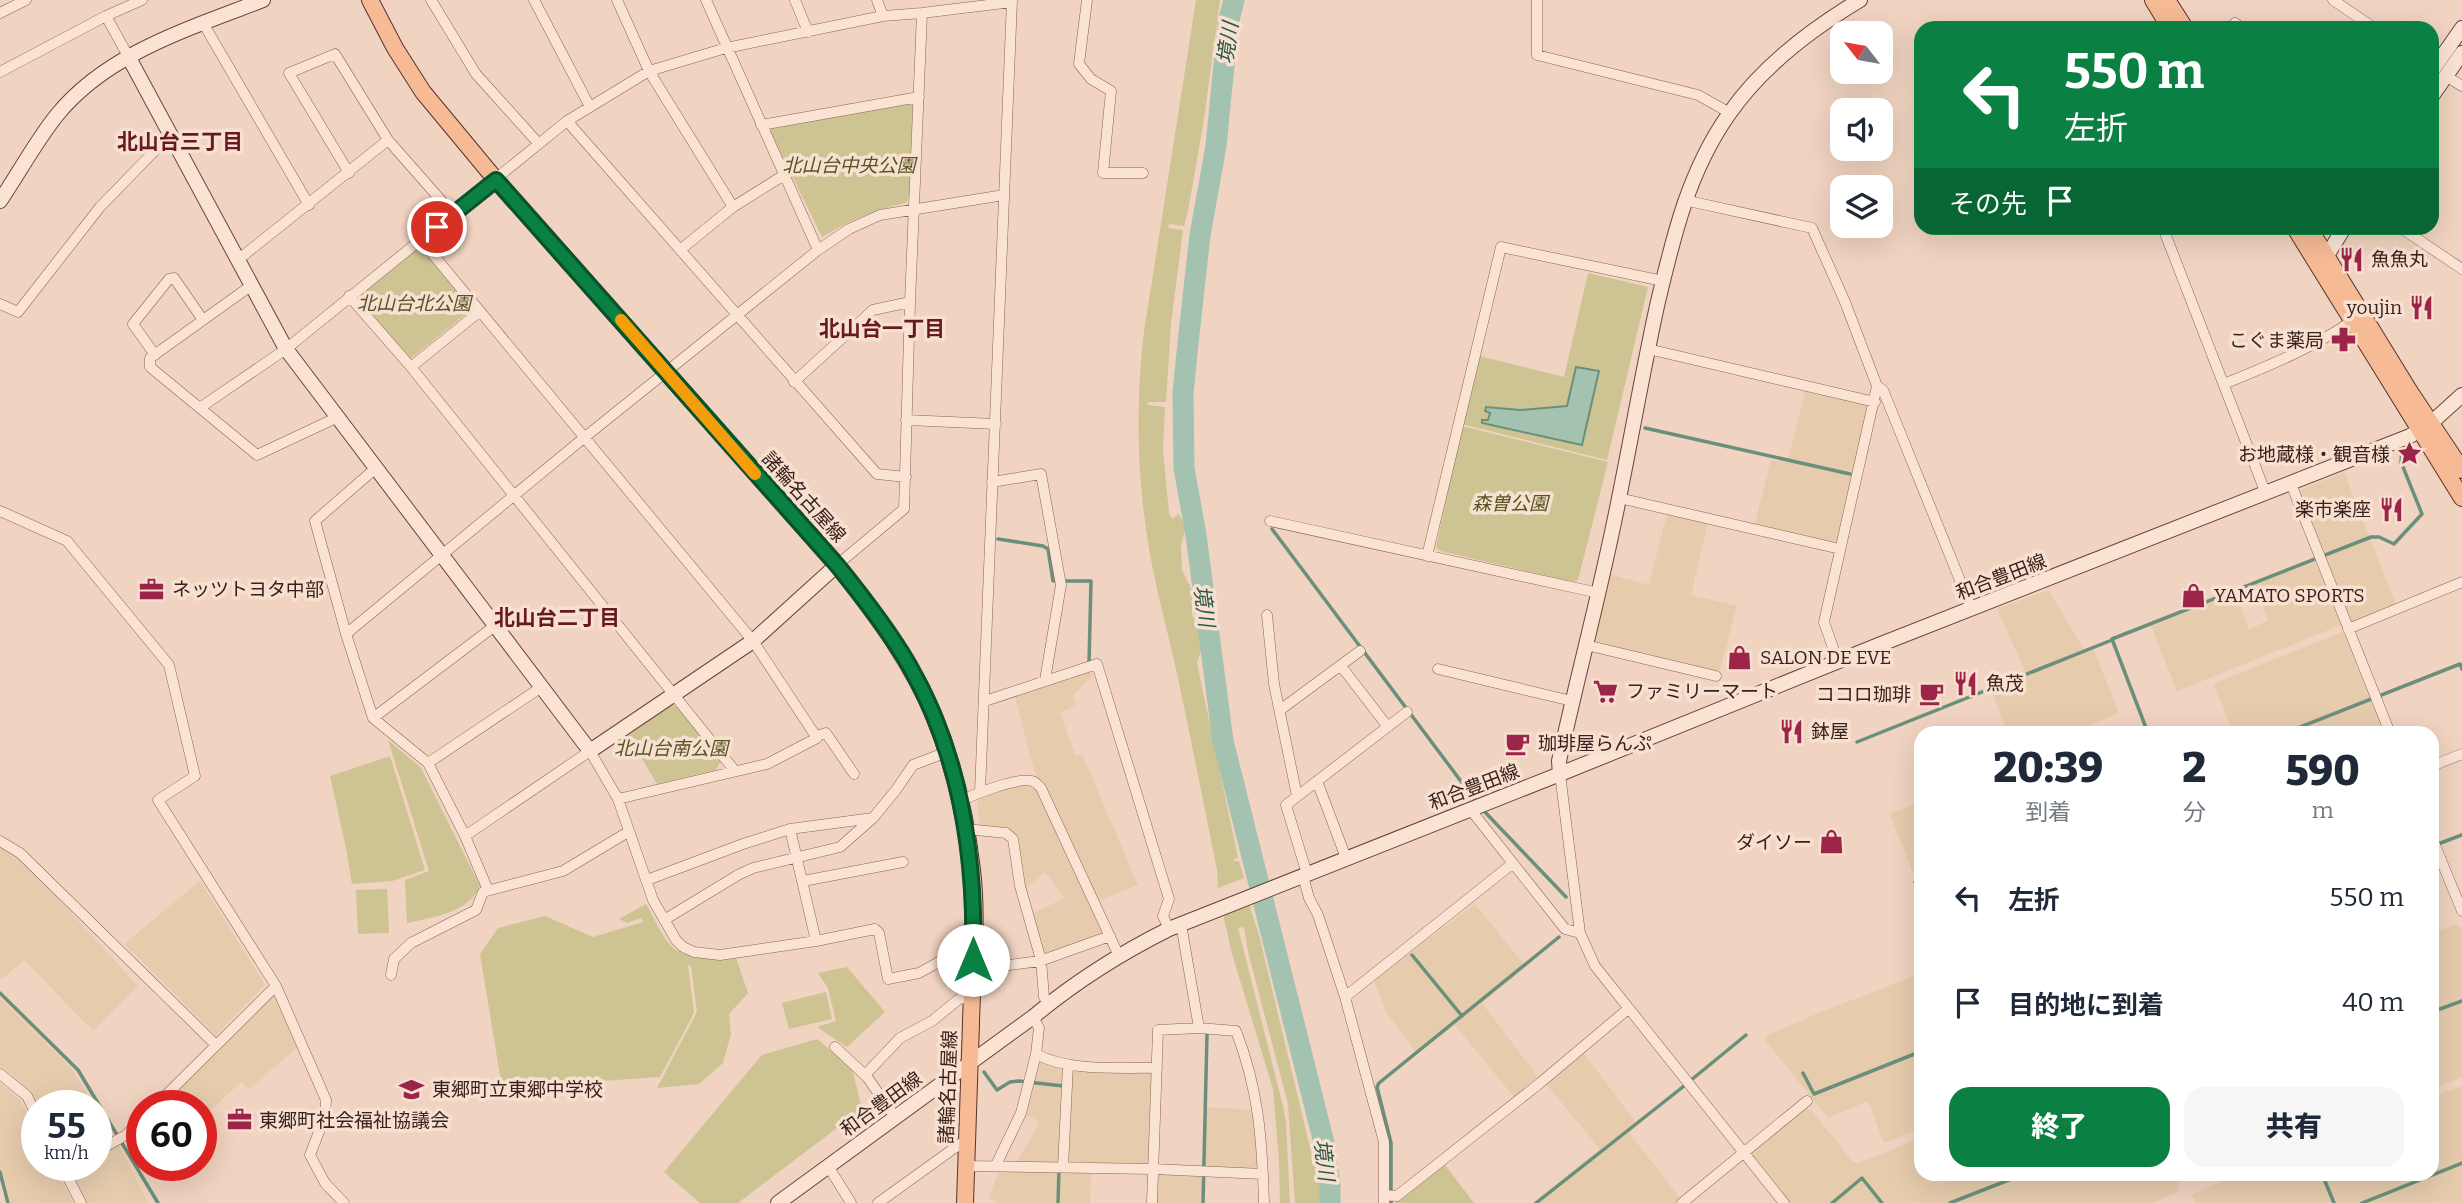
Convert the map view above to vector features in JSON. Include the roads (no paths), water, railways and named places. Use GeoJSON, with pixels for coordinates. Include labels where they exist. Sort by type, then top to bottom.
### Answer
{"type":"FeatureCollection","features":[{"type":"Feature","properties":{"kind":"main road","name":"諸輪名古屋線"},"geometry":{"type":"LineString","coordinates":[[370,0],[395,48],[423,92],[496,180],[837,565],[877,615],[910,666],[935,718],[947,752],[961,801],[972,872],[972,997],[965,1203]]}},
{"type":"Feature","properties":{"kind":"main road"},"geometry":{"type":"LineString","coordinates":[[2153,0],[2166,21]]}},
{"type":"Feature","properties":{"kind":"main road"},"geometry":{"type":"LineString","coordinates":[[2167,0],[2180,21]]}},
{"type":"Feature","properties":{"kind":"main road"},"geometry":{"type":"LineString","coordinates":[[2315,236],[2352,321],[2426,426],[2462,470]]}},
{"type":"Feature","properties":{"kind":"main road"},"geometry":{"type":"LineString","coordinates":[[2324,261],[2426,426],[2462,498]]}},
{"type":"Feature","properties":{"kind":"street"},"geometry":{"type":"LineString","coordinates":[[0,13],[26,0]]}},
{"type":"Feature","properties":{"kind":"street"},"geometry":{"type":"LineString","coordinates":[[0,72],[142,0]]}},
{"type":"Feature","properties":{"kind":"street"},"geometry":{"type":"LineString","coordinates":[[0,201],[58,114],[93,81],[128,56],[262,0]]}},
{"type":"Feature","properties":{"kind":"street"},"geometry":{"type":"LineString","coordinates":[[431,0],[476,74],[539,144]]}},
{"type":"Feature","properties":{"kind":"street"},"geometry":{"type":"LineString","coordinates":[[534,0],[590,107]]}},
{"type":"Feature","properties":{"kind":"street"},"geometry":{"type":"LineString","coordinates":[[617,0],[649,71],[733,207]]}},
{"type":"Feature","properties":{"kind":"street"},"geometry":{"type":"LineString","coordinates":[[706,0],[818,250]]}},
{"type":"Feature","properties":{"kind":"street"},"geometry":{"type":"LineString","coordinates":[[795,0],[808,32]]}},
{"type":"Feature","properties":{"kind":"street"},"geometry":{"type":"LineString","coordinates":[[877,0],[883,16]]}},
{"type":"Feature","properties":{"kind":"street"},"geometry":{"type":"LineString","coordinates":[[1087,0],[1079,64],[1091,79],[1111,91],[1103,173],[1143,173]]}},
{"type":"Feature","properties":{"kind":"street"},"geometry":{"type":"LineString","coordinates":[[1537,0],[1537,55],[1698,95],[1730,113]]}},
{"type":"Feature","properties":{"kind":"street"},"geometry":{"type":"LineString","coordinates":[[2333,0],[2364,21]]}},
{"type":"Feature","properties":{"kind":"street"},"geometry":{"type":"LineString","coordinates":[[201,407],[286,349],[567,121],[649,71],[726,48],[883,16],[1012,1],[980,792]]}},
{"type":"Feature","properties":{"kind":"street"},"geometry":{"type":"LineString","coordinates":[[1784,1203],[1594,966],[1580,933],[1559,761],[1599,593],[1663,281],[1684,200],[1707,150],[1730,113],[1752,85],[1780,57],[1855,1]]}},
{"type":"Feature","properties":{"kind":"street"},"geometry":{"type":"LineString","coordinates":[[465,836],[753,641],[904,509],[922,13]]}},
{"type":"Feature","properties":{"kind":"street"},"geometry":{"type":"LineString","coordinates":[[106,16],[286,349],[590,751],[618,799],[653,901],[676,940],[694,952],[719,955],[816,941],[875,929],[879,933],[888,979],[919,973],[973,943]]}},
{"type":"Feature","properties":{"kind":"street"},"geometry":{"type":"LineString","coordinates":[[203,23],[309,205]]}},
{"type":"Feature","properties":{"kind":"street"},"geometry":{"type":"LineString","coordinates":[[2439,67],[2462,28]]}},
{"type":"Feature","properties":{"kind":"street"},"geometry":{"type":"LineString","coordinates":[[2439,69],[2462,53]]}},
{"type":"Feature","properties":{"kind":"street"},"geometry":{"type":"LineString","coordinates":[[348,173],[289,74],[335,54],[388,141],[453,214]]}},
{"type":"Feature","properties":{"kind":"street"},"geometry":{"type":"LineString","coordinates":[[2439,71],[2462,86]]}},
{"type":"Feature","properties":{"kind":"street"},"geometry":{"type":"LineString","coordinates":[[761,125],[919,97]]}},
{"type":"Feature","properties":{"kind":"street"},"geometry":{"type":"LineString","coordinates":[[567,121],[877,474],[906,477]]}},
{"type":"Feature","properties":{"kind":"street"},"geometry":{"type":"LineString","coordinates":[[0,304],[18,312],[100,207],[170,135]]}},
{"type":"Feature","properties":{"kind":"street"},"geometry":{"type":"LineString","coordinates":[[239,260],[388,141]]}},
{"type":"Feature","properties":{"kind":"street"},"geometry":{"type":"LineString","coordinates":[[680,250],[733,207],[784,175]]}},
{"type":"Feature","properties":{"kind":"street"},"geometry":{"type":"LineString","coordinates":[[346,634],[585,437],[818,250],[849,229],[880,215],[1004,195]]}},
{"type":"Feature","properties":{"kind":"street"},"geometry":{"type":"LineString","coordinates":[[1684,200],[1812,228],[1845,302],[1877,386],[1824,622],[1838,662]]}},
{"type":"Feature","properties":{"kind":"street"},"geometry":{"type":"LineString","coordinates":[[2166,235],[2266,494]]}},
{"type":"Feature","properties":{"kind":"street"},"geometry":{"type":"LineString","coordinates":[[2324,261],[2340,235]]}},
{"type":"Feature","properties":{"kind":"street"},"geometry":{"type":"LineString","coordinates":[[2411,235],[2462,269]]}},
{"type":"Feature","properties":{"kind":"street"},"geometry":{"type":"LineString","coordinates":[[421,240],[753,641],[816,736]]}},
{"type":"Feature","properties":{"kind":"street"},"geometry":{"type":"LineString","coordinates":[[1427,556],[1500,247],[1663,281]]}},
{"type":"Feature","properties":{"kind":"street"},"geometry":{"type":"LineString","coordinates":[[155,355],[133,324],[169,279],[174,278],[203,320]]}},
{"type":"Feature","properties":{"kind":"street"},"geometry":{"type":"LineString","coordinates":[[251,285],[150,358],[150,367],[257,455],[338,416]]}},
{"type":"Feature","properties":{"kind":"street"},"geometry":{"type":"LineString","coordinates":[[349,296],[411,367],[735,771]]}},
{"type":"Feature","properties":{"kind":"street"},"geometry":{"type":"LineString","coordinates":[[794,382],[873,310],[910,302]]}},
{"type":"Feature","properties":{"kind":"street"},"geometry":{"type":"LineString","coordinates":[[411,367],[479,312]]}},
{"type":"Feature","properties":{"kind":"street"},"geometry":{"type":"LineString","coordinates":[[2224,384],[2303,349],[2352,321]]}},
{"type":"Feature","properties":{"kind":"street"},"geometry":{"type":"LineString","coordinates":[[1648,349],[1875,402]]}},
{"type":"Feature","properties":{"kind":"street"},"geometry":{"type":"LineString","coordinates":[[1877,386],[1883,390],[1972,610]]}},
{"type":"Feature","properties":{"kind":"street","name":"和合豊田線"},"geometry":{"type":"LineString","coordinates":[[778,1203],[1118,954],[1175,926],[2410,436],[2462,395]]}},
{"type":"Feature","properties":{"kind":"street"},"geometry":{"type":"LineString","coordinates":[[906,419],[996,424]]}},
{"type":"Feature","properties":{"kind":"street"},"geometry":{"type":"LineString","coordinates":[[377,467],[315,521],[346,634],[373,718],[428,763],[465,836],[488,890]]}},
{"type":"Feature","properties":{"kind":"street"},"geometry":{"type":"LineString","coordinates":[[992,482],[1041,474],[1061,585],[1045,680]]}},
{"type":"Feature","properties":{"kind":"street"},"geometry":{"type":"LineString","coordinates":[[2291,484],[2387,726]]}},
{"type":"Feature","properties":{"kind":"street"},"geometry":{"type":"LineString","coordinates":[[1619,498],[1840,549]]}},
{"type":"Feature","properties":{"kind":"street"},"geometry":{"type":"LineString","coordinates":[[0,512],[67,541],[169,665],[195,776],[158,800],[276,986],[327,1100],[326,1116],[310,1155],[325,1183],[344,1203]]}},
{"type":"Feature","properties":{"kind":"street"},"geometry":{"type":"LineString","coordinates":[[1270,521],[1599,593]]}},
{"type":"Feature","properties":{"kind":"street"},"geometry":{"type":"LineString","coordinates":[[2348,629],[2462,582]]}},
{"type":"Feature","properties":{"kind":"street"},"geometry":{"type":"LineString","coordinates":[[1267,615],[1274,684],[1297,796]]}},
{"type":"Feature","properties":{"kind":"street"},"geometry":{"type":"LineString","coordinates":[[373,718],[496,625]]}},
{"type":"Feature","properties":{"kind":"street"},"geometry":{"type":"LineString","coordinates":[[1586,645],[1716,676]]}},
{"type":"Feature","properties":{"kind":"street"},"geometry":{"type":"LineString","coordinates":[[1280,709],[1360,651]]}},
{"type":"Feature","properties":{"kind":"street"},"geometry":{"type":"LineString","coordinates":[[985,701],[1097,664],[1169,899],[1163,916],[1175,926],[1199,1028]]}},
{"type":"Feature","properties":{"kind":"street"},"geometry":{"type":"LineString","coordinates":[[1341,666],[1388,727]]}},
{"type":"Feature","properties":{"kind":"street"},"geometry":{"type":"LineString","coordinates":[[1438,669],[1572,701]]}},
{"type":"Feature","properties":{"kind":"street"},"geometry":{"type":"LineString","coordinates":[[428,763],[543,687]]}},
{"type":"Feature","properties":{"kind":"street"},"geometry":{"type":"LineString","coordinates":[[1407,712],[1286,805],[1308,898],[1318,915],[1345,998],[1384,1142],[1384,1199],[1397,1196],[1540,1083],[1628,1009]]}},
{"type":"Feature","properties":{"kind":"street"},"geometry":{"type":"LineString","coordinates":[[618,799],[767,764],[826,733],[854,774]]}},
{"type":"Feature","properties":{"kind":"street"},"geometry":{"type":"LineString","coordinates":[[664,920],[753,868],[840,847],[873,818],[912,765],[947,752]]}},
{"type":"Feature","properties":{"kind":"street"},"geometry":{"type":"LineString","coordinates":[[2439,763],[2462,754]]}},
{"type":"Feature","properties":{"kind":"street"},"geometry":{"type":"LineString","coordinates":[[961,801],[980,792],[1025,781],[1034,782],[1041,788],[1118,954]]}},
{"type":"Feature","properties":{"kind":"street"},"geometry":{"type":"LineString","coordinates":[[1317,781],[1346,858]]}},
{"type":"Feature","properties":{"kind":"street"},"geometry":{"type":"LineString","coordinates":[[1470,809],[1565,929],[1580,933]]}},
{"type":"Feature","properties":{"kind":"street"},"geometry":{"type":"LineString","coordinates":[[647,880],[790,829],[873,818]]}},
{"type":"Feature","properties":{"kind":"street"},"geometry":{"type":"LineString","coordinates":[[790,829],[816,941]]}},
{"type":"Feature","properties":{"kind":"street"},"geometry":{"type":"LineString","coordinates":[[966,829],[1006,834],[1013,839],[1020,886],[1041,960],[1044,997],[1049,1004]]}},
{"type":"Feature","properties":{"kind":"street"},"geometry":{"type":"LineString","coordinates":[[391,975],[394,959],[411,943],[476,910],[483,892],[563,871],[628,832]]}},
{"type":"Feature","properties":{"kind":"street"},"geometry":{"type":"LineString","coordinates":[[0,841],[20,853],[216,1045]]}},
{"type":"Feature","properties":{"kind":"street"},"geometry":{"type":"LineString","coordinates":[[2439,855],[2462,911]]}},
{"type":"Feature","properties":{"kind":"street"},"geometry":{"type":"LineString","coordinates":[[803,881],[904,862]]}},
{"type":"Feature","properties":{"kind":"street"},"geometry":{"type":"LineString","coordinates":[[1345,998],[1512,863]]}},
{"type":"Feature","properties":{"kind":"street"},"geometry":{"type":"LineString","coordinates":[[972,978],[994,967],[1041,960],[1110,936]]}},
{"type":"Feature","properties":{"kind":"street"},"geometry":{"type":"LineString","coordinates":[[171,1090],[276,986]]}},
{"type":"Feature","properties":{"kind":"street"},"geometry":{"type":"LineString","coordinates":[[865,1075],[900,1038],[932,1021],[959,999],[972,997]]}},
{"type":"Feature","properties":{"kind":"street"},"geometry":{"type":"LineString","coordinates":[[996,1165],[1021,1113],[1036,1054],[1039,1028],[1033,1017]]}},
{"type":"Feature","properties":{"kind":"street"},"geometry":{"type":"LineString","coordinates":[[1152,1203],[1158,1030],[1199,1028],[1236,1031],[1249,1064],[1258,1101],[1264,1203]]}},
{"type":"Feature","properties":{"kind":"street"},"geometry":{"type":"LineString","coordinates":[[835,1047],[865,1075],[895,1117]]}},
{"type":"Feature","properties":{"kind":"street"},"geometry":{"type":"LineString","coordinates":[[1036,1054],[1050,1062],[1068,1065],[1157,1068]]}},
{"type":"Feature","properties":{"kind":"street"},"geometry":{"type":"LineString","coordinates":[[1063,1167],[1068,1065]]}},
{"type":"Feature","properties":{"kind":"street"},"geometry":{"type":"LineString","coordinates":[[0,1074],[21,1091]]}},
{"type":"Feature","properties":{"kind":"street"},"geometry":{"type":"LineString","coordinates":[[1682,1203],[1807,1101]]}},
{"type":"Feature","properties":{"kind":"street"},"geometry":{"type":"LineString","coordinates":[[878,1203],[967,1139]]}},
{"type":"Feature","properties":{"kind":"street"},"geometry":{"type":"LineString","coordinates":[[966,1166],[1263,1174]]}},
{"type":"Feature","properties":{"kind":"street"},"geometry":{"type":"LineString","coordinates":[[828,1167],[851,1203]]}},
{"type":"Feature","properties":{"kind":"street"},"geometry":{"type":"LineString","coordinates":[[70,1181],[81,1203]]}},
{"type":"Feature","properties":{"kind":"waterway","name":"境川"},"geometry":{"type":"LineString","coordinates":[[1234,0],[1228,24],[1216,146],[1200,235],[1188,343],[1183,393],[1184,468],[1196,535],[1223,741],[1324,1143],[1330,1203]]}},
{"type":"Feature","properties":{"kind":"waterway"},"geometry":{"type":"LineString","coordinates":[[1645,428],[1850,474]]}},
{"type":"Feature","properties":{"kind":"waterway"},"geometry":{"type":"LineString","coordinates":[[2145,726],[2112,639],[2371,537],[2379,537],[2394,544],[2422,514],[2401,462],[2402,451]]}},
{"type":"Feature","properties":{"kind":"waterway"},"geometry":{"type":"LineString","coordinates":[[1272,529],[1478,804]]}},
{"type":"Feature","properties":{"kind":"waterway"},"geometry":{"type":"LineString","coordinates":[[998,539],[1048,549],[1053,581],[1091,581],[1089,664]]}},
{"type":"Feature","properties":{"kind":"waterway"},"geometry":{"type":"LineString","coordinates":[[1857,742],[2112,640]]}},
{"type":"Feature","properties":{"kind":"waterway"},"geometry":{"type":"LineString","coordinates":[[2303,726],[2460,664],[2462,669]]}},
{"type":"Feature","properties":{"kind":"waterway"},"geometry":{"type":"LineString","coordinates":[[1483,810],[1566,897]]}},
{"type":"Feature","properties":{"kind":"waterway"},"geometry":{"type":"LineString","coordinates":[[2439,844],[2462,835]]}},
{"type":"Feature","properties":{"kind":"waterway"},"geometry":{"type":"LineString","coordinates":[[1391,1203],[1391,1143],[1377,1087],[1379,1083],[1559,937]]}},
{"type":"Feature","properties":{"kind":"waterway"},"geometry":{"type":"LineString","coordinates":[[1412,955],[1462,1016]]}},
{"type":"Feature","properties":{"kind":"waterway"},"geometry":{"type":"LineString","coordinates":[[0,993],[78,1070],[158,1203]]}},
{"type":"Feature","properties":{"kind":"waterway"},"geometry":{"type":"LineString","coordinates":[[2439,1009],[2462,1001]]}},
{"type":"Feature","properties":{"kind":"waterway"},"geometry":{"type":"LineString","coordinates":[[1203,1203],[1207,1034]]}},
{"type":"Feature","properties":{"kind":"waterway"},"geometry":{"type":"LineString","coordinates":[[1536,1203],[1746,1035]]}},
{"type":"Feature","properties":{"kind":"waterway"},"geometry":{"type":"LineString","coordinates":[[1803,1073],[1814,1094],[1914,1054]]}},
{"type":"Feature","properties":{"kind":"waterway"},"geometry":{"type":"LineString","coordinates":[[984,1072],[997,1090],[1010,1082],[1019,1081],[1063,1086]]}},
{"type":"Feature","properties":{"kind":"waterway"},"geometry":{"type":"LineString","coordinates":[[2439,1172],[2462,1163]]}},
{"type":"Feature","properties":{"kind":"waterway"},"geometry":{"type":"LineString","coordinates":[[1058,1203],[1059,1168]]}},
{"type":"Feature","properties":{"kind":"waterway"},"geometry":{"type":"LineString","coordinates":[[0,1172],[8,1203]]}},
{"type":"Feature","properties":{"kind":"waterway"},"geometry":{"type":"LineString","coordinates":[[1832,1203],[1862,1178],[1882,1203]]}},
{"type":"Feature","properties":{"kind":"waterway"},"geometry":{"type":"LineString","coordinates":[[1950,1203],[2006,1181]]}},
{"type":"Feature","properties":{"kind":"waterway"},"geometry":{"type":"LineString","coordinates":[[2325,1181],[2334,1203]]}},
{"type":"Feature","properties":{"kind":"waterway"},"geometry":{"type":"LineString","coordinates":[[2362,1203],[2417,1181]]}},
{"type":"Feature","properties":{"kind":"place","name":"魚魚丸"},"geometry":{"type":"Point","coordinates":[2351,259]}},
{"type":"Feature","properties":{"kind":"place","name":"youjin"},"geometry":{"type":"Point","coordinates":[2422,307]}},
{"type":"Feature","properties":{"kind":"place","name":"こぐま薬局"},"geometry":{"type":"Point","coordinates":[2344,340]}},
{"type":"Feature","properties":{"kind":"place","name":"お地蔵様・観音様"},"geometry":{"type":"Point","coordinates":[2410,454]}},
{"type":"Feature","properties":{"kind":"place","name":"楽市楽座"},"geometry":{"type":"Point","coordinates":[2391,509]}},
{"type":"Feature","properties":{"kind":"place","name":"ネッツトヨタ中部"},"geometry":{"type":"Point","coordinates":[152,589]}},
{"type":"Feature","properties":{"kind":"place","name":"YAMATO SPORTS"},"geometry":{"type":"Point","coordinates":[2194,595]}},
{"type":"Feature","properties":{"kind":"place","name":"SALON DE EVE"},"geometry":{"type":"Point","coordinates":[1740,657]}},
{"type":"Feature","properties":{"kind":"place","name":"魚茂"},"geometry":{"type":"Point","coordinates":[1966,683]}},
{"type":"Feature","properties":{"kind":"place","name":"ファミリーマート"},"geometry":{"type":"Point","coordinates":[1606,691]}},
{"type":"Feature","properties":{"kind":"place","name":"ココロ珈琲"},"geometry":{"type":"Point","coordinates":[1931,694]}},
{"type":"Feature","properties":{"kind":"place","name":"鉢屋"},"geometry":{"type":"Point","coordinates":[1791,731]}},
{"type":"Feature","properties":{"kind":"place","name":"珈琲屋らんぷ"},"geometry":{"type":"Point","coordinates":[1518,743]}},
{"type":"Feature","properties":{"kind":"place","name":"ダイソー"},"geometry":{"type":"Point","coordinates":[1832,842]}},
{"type":"Feature","properties":{"kind":"place","name":"東郷町立東郷中学校"},"geometry":{"type":"Point","coordinates":[412,1089]}},
{"type":"Feature","properties":{"kind":"place","name":"東郷町社会福祉協議会"},"geometry":{"type":"Point","coordinates":[239,1120]}},
{"type":"Feature","properties":{"kind":"district","name":"北山台三丁目"},"geometry":{"type":"Point","coordinates":[180,142]}},
{"type":"Feature","properties":{"kind":"district","name":"北山台一丁目"},"geometry":{"type":"Point","coordinates":[882,329]}},
{"type":"Feature","properties":{"kind":"district","name":"北山台二丁目"},"geometry":{"type":"Point","coordinates":[557,618]}},
{"type":"Feature","properties":{"kind":"park label","name":"北山台中央公園"},"geometry":{"type":"Point","coordinates":[849,165]}},
{"type":"Feature","properties":{"kind":"park label","name":"北山台北公園"},"geometry":{"type":"Point","coordinates":[414,303]}},
{"type":"Feature","properties":{"kind":"park label","name":"森曽公園"},"geometry":{"type":"Point","coordinates":[1510,503]}},
{"type":"Feature","properties":{"kind":"park label","name":"北山台南公園"},"geometry":{"type":"Point","coordinates":[671,748]}}]}
